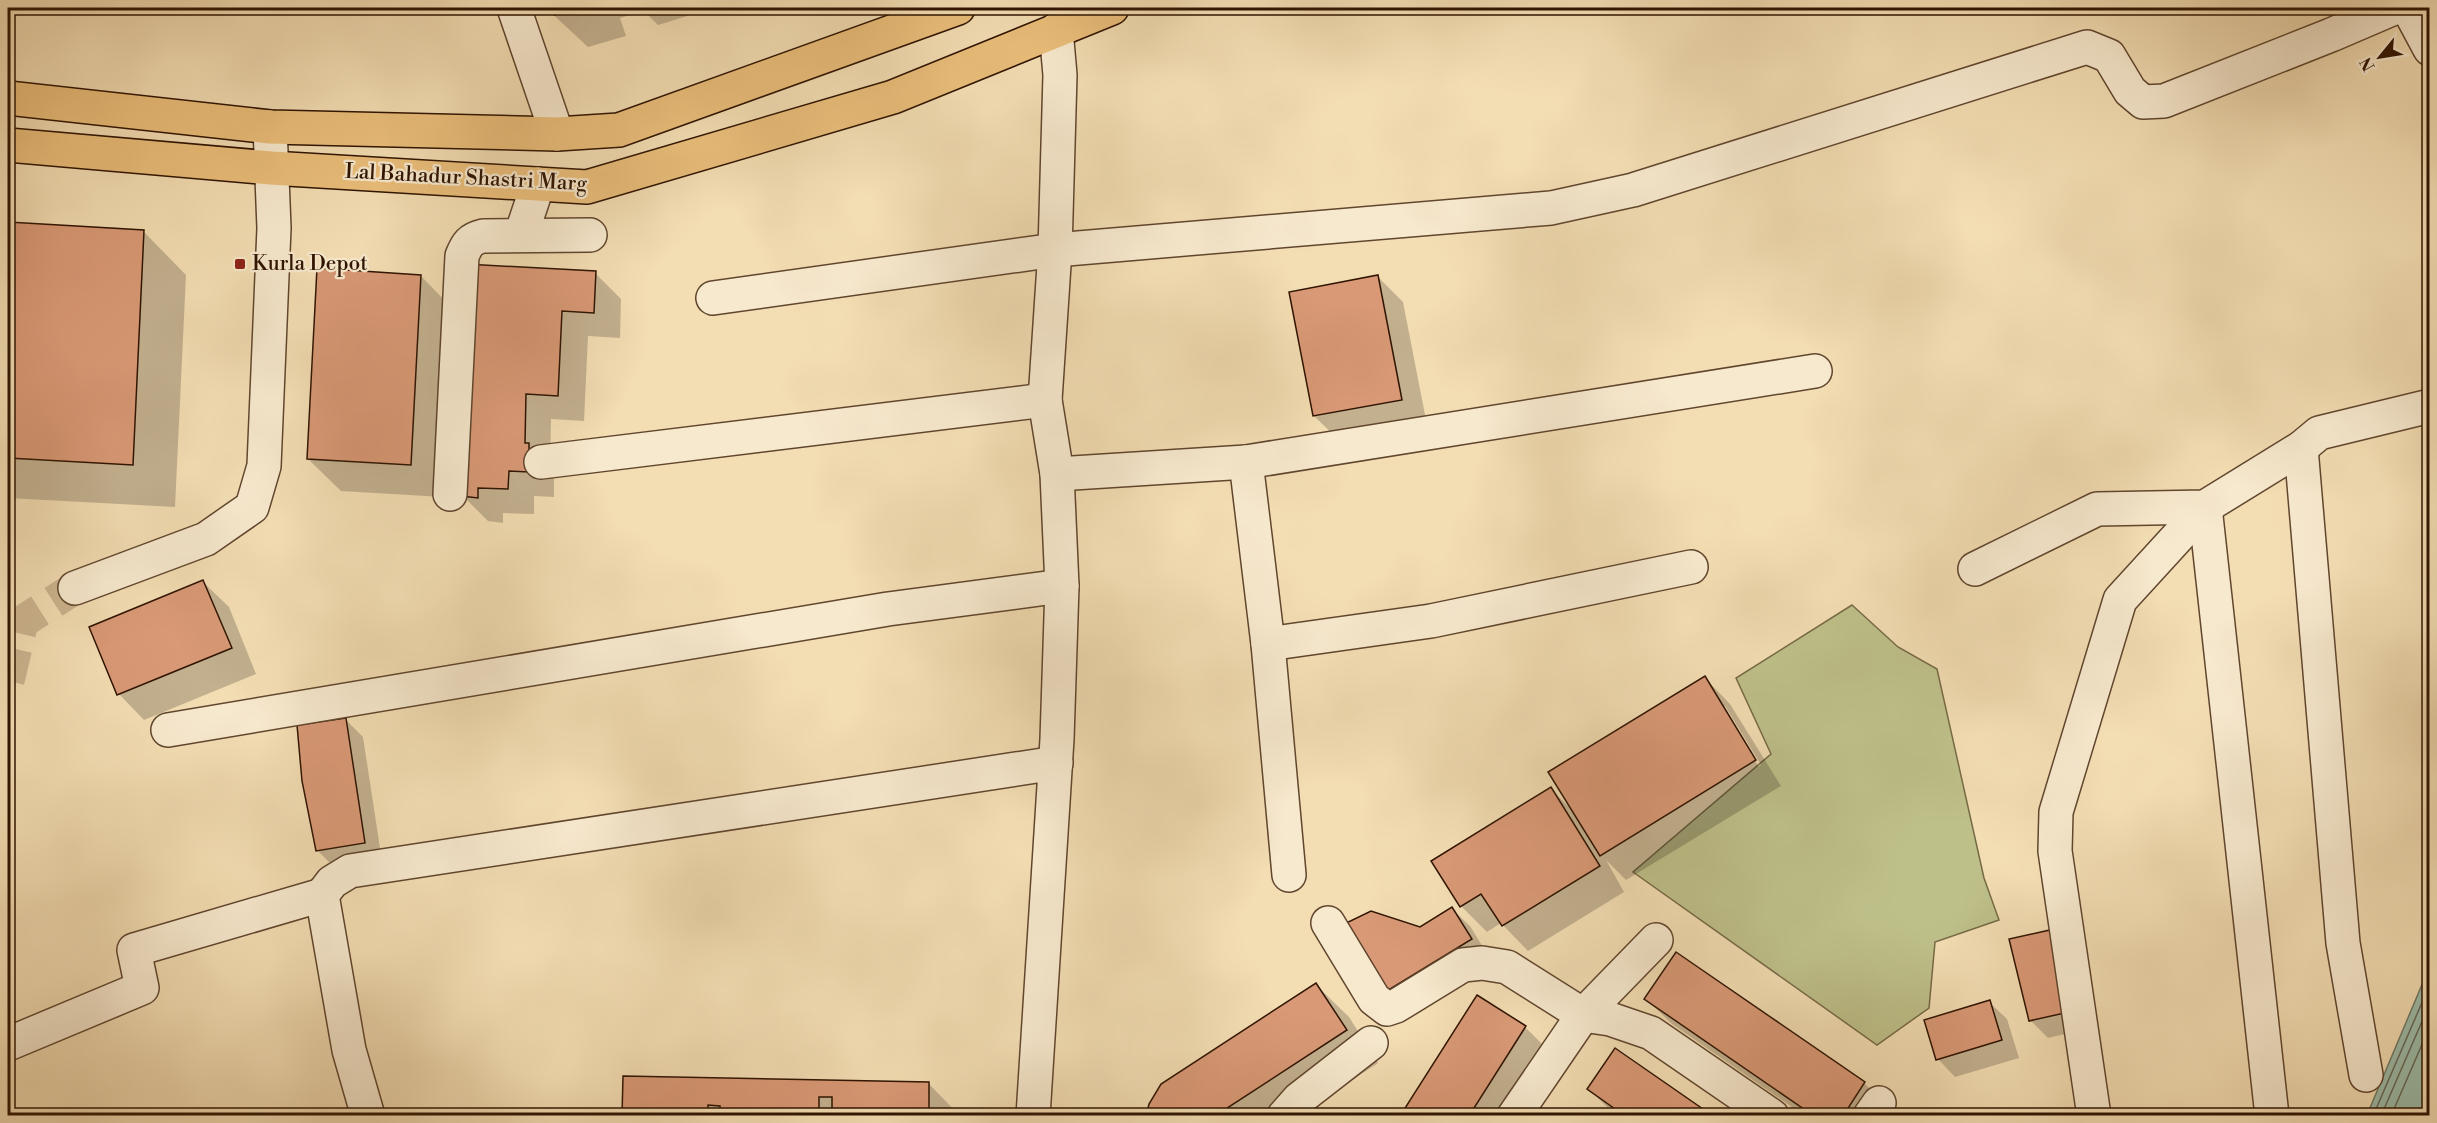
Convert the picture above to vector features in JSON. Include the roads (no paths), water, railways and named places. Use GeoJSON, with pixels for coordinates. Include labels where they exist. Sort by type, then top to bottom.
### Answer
{"type":"FeatureCollection","features":[{"type":"Feature","properties":{"kind":"main road","name":"Lal Bahadur Shastri Marg"},"geometry":{"type":"LineString","coordinates":[[8,98],[270,127],[557,134],[619,130],[958,8]]}},
{"type":"Feature","properties":{"kind":"main road","name":"Lal Bahadur Shastri Marg"},"geometry":{"type":"LineString","coordinates":[[8,145],[271,168],[587,187],[881,101],[1112,8]]}},
{"type":"Feature","properties":{"kind":"street"},"geometry":{"type":"LineString","coordinates":[[514,8],[557,134]]}},
{"type":"Feature","properties":{"kind":"street"},"geometry":{"type":"LineString","coordinates":[[713,298],[1055,250],[1551,208],[1633,190],[2087,47],[2109,56],[2130,91],[2143,102],[2164,101],[2394,8]]}},
{"type":"Feature","properties":{"kind":"street"},"geometry":{"type":"LineString","coordinates":[[2408,8],[2430,49]]}},
{"type":"Feature","properties":{"kind":"street"},"geometry":{"type":"LineString","coordinates":[[1033,1116],[1056,763],[1062,586],[1057,474],[1045,400],[1055,250],[1060,75],[1056,30]]}},
{"type":"Feature","properties":{"kind":"street"},"geometry":{"type":"LineString","coordinates":[[75,588],[206,539],[252,507],[264,466],[274,228],[270,127]]}},
{"type":"Feature","properties":{"kind":"street"},"geometry":{"type":"LineString","coordinates":[[521,235],[538,184]]}},
{"type":"Feature","properties":{"kind":"street"},"geometry":{"type":"LineString","coordinates":[[450,494],[462,256],[472,238],[483,236],[590,235]]}},
{"type":"Feature","properties":{"kind":"street"},"geometry":{"type":"LineString","coordinates":[[1057,474],[1246,462],[1815,372]]}},
{"type":"Feature","properties":{"kind":"street"},"geometry":{"type":"LineString","coordinates":[[541,462],[1045,400]]}},
{"type":"Feature","properties":{"kind":"street"},"geometry":{"type":"LineString","coordinates":[[2094,1116],[2055,851],[2056,812],[2120,600],[2205,507],[2301,448],[2319,433],[2430,406]]}},
{"type":"Feature","properties":{"kind":"street"},"geometry":{"type":"LineString","coordinates":[[2301,448],[2343,943],[2366,1074]]}},
{"type":"Feature","properties":{"kind":"street"},"geometry":{"type":"LineString","coordinates":[[1246,462],[1268,644],[1289,875]]}},
{"type":"Feature","properties":{"kind":"street"},"geometry":{"type":"LineString","coordinates":[[1975,569],[2097,509],[2205,507]]}},
{"type":"Feature","properties":{"kind":"street"},"geometry":{"type":"LineString","coordinates":[[2205,507],[2272,1116]]}},
{"type":"Feature","properties":{"kind":"street"},"geometry":{"type":"LineString","coordinates":[[1268,644],[1431,621],[1691,567]]}},
{"type":"Feature","properties":{"kind":"street"},"geometry":{"type":"LineString","coordinates":[[168,730],[888,609],[1062,586]]}},
{"type":"Feature","properties":{"kind":"street"},"geometry":{"type":"LineString","coordinates":[[8,1044],[142,988],[134,950],[322,895],[332,882],[350,871],[364,867],[1056,763]]}},
{"type":"Feature","properties":{"kind":"street"},"geometry":{"type":"LineString","coordinates":[[322,895],[348,1050],[368,1116]]}},
{"type":"Feature","properties":{"kind":"street"},"geometry":{"type":"LineString","coordinates":[[1328,923],[1374,999],[1387,1009],[1396,1006],[1463,965],[1482,963],[1507,967],[1583,1015],[1610,1019],[1651,1033],[1772,1116]]}},
{"type":"Feature","properties":{"kind":"street"},"geometry":{"type":"LineString","coordinates":[[1514,1116],[1583,1015],[1656,940]]}},
{"type":"Feature","properties":{"kind":"street"},"geometry":{"type":"LineString","coordinates":[[1284,1116],[1299,1099],[1371,1043]]}},
{"type":"Feature","properties":{"kind":"water"},"geometry":{"type":"Polygon","coordinates":[[[2429,968],[2429,1115],[2367,1115],[2429,968]]]}},
{"type":"Feature","properties":{"kind":"tunnel"},"geometry":{"type":"LineString","coordinates":[[8,681],[22,622],[75,588]]}},
{"type":"Feature","properties":{"kind":"place","name":"Kurla Depot"},"geometry":{"type":"Point","coordinates":[240,264]}}]}
